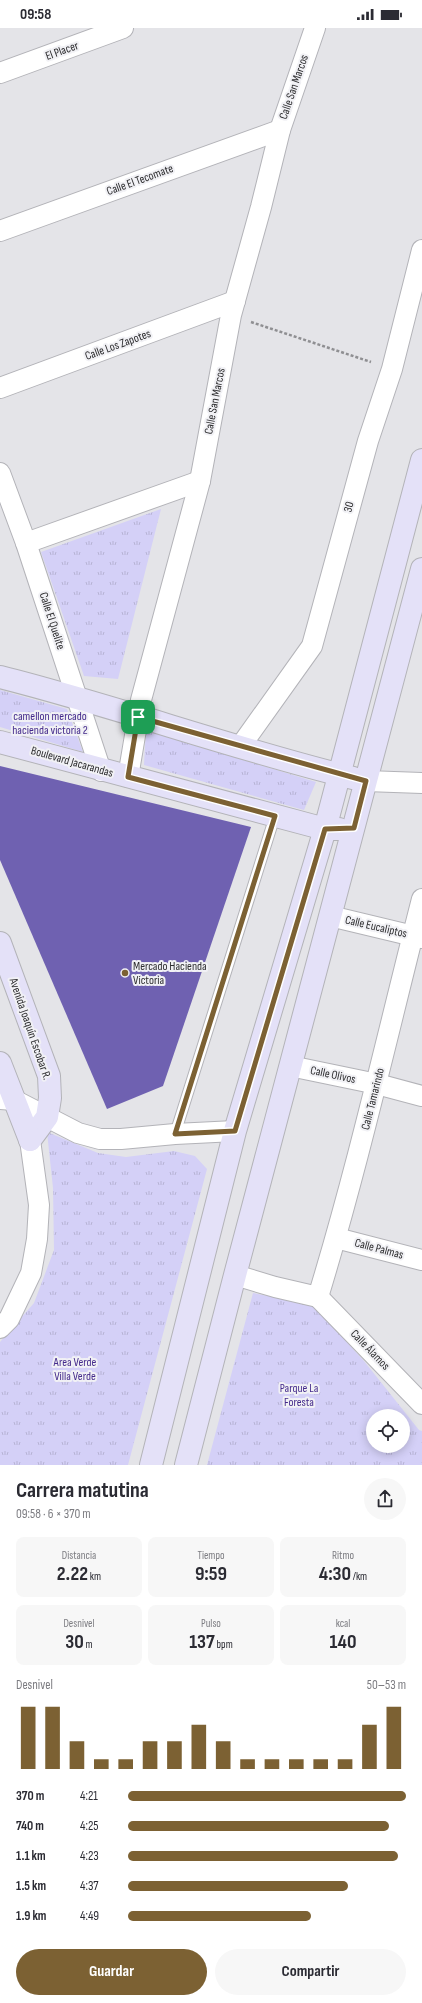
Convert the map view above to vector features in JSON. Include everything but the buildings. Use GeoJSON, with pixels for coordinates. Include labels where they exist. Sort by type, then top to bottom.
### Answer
{"type":"FeatureCollection","features":[{"type":"Feature","properties":{"kind":"main road"},"geometry":{"type":"LineString","coordinates":[[151,1465],[235,1131],[325,829],[338,774],[422,460]]}},
{"type":"Feature","properties":{"kind":"main road"},"geometry":{"type":"LineString","coordinates":[[186,1465],[422,568]]}},
{"type":"Feature","properties":{"kind":"main road"},"geometry":{"type":"LineString","coordinates":[[0,677],[76,696],[138,717],[240,747],[366,781]]}},
{"type":"Feature","properties":{"kind":"main road","name":"Boulevard Jacarandas"},"geometry":{"type":"LineString","coordinates":[[0,742],[102,771],[325,829],[354,828]]}},
{"type":"Feature","properties":{"kind":"main road","name":"Avenida Joaquín Escobar R."},"geometry":{"type":"LineString","coordinates":[[0,943],[48,1076],[50,1098],[47,1116],[30,1140]]}},
{"type":"Feature","properties":{"kind":"main road"},"geometry":{"type":"LineString","coordinates":[[0,1063],[7,1099],[30,1140]]}},
{"type":"Feature","properties":{"kind":"street","name":"El Placer"},"geometry":{"type":"LineString","coordinates":[[0,73],[123,28]]}},
{"type":"Feature","properties":{"kind":"street","name":"Calle San Marcos"},"geometry":{"type":"LineString","coordinates":[[128,777],[138,717],[200,481],[233,308],[261,207],[280,130],[315,28]]}},
{"type":"Feature","properties":{"kind":"street","name":"Calle El Tecomate"},"geometry":{"type":"LineString","coordinates":[[0,231],[280,130]]}},
{"type":"Feature","properties":{"kind":"street","name":"30"},"geometry":{"type":"LineString","coordinates":[[240,747],[312,646],[368,441],[392,369],[422,250]]}},
{"type":"Feature","properties":{"kind":"street","name":"Calle Los Zapotes"},"geometry":{"type":"LineString","coordinates":[[0,388],[233,308]]}},
{"type":"Feature","properties":{"kind":"street","name":"Calle El Quelite"},"geometry":{"type":"LineString","coordinates":[[0,473],[26,543],[102,771]]}},
{"type":"Feature","properties":{"kind":"street"},"geometry":{"type":"LineString","coordinates":[[26,543],[200,481]]}},
{"type":"Feature","properties":{"kind":"street"},"geometry":{"type":"LineString","coordinates":[[366,781],[422,783]]}},
{"type":"Feature","properties":{"kind":"street","name":"Calle Tamarindo"},"geometry":{"type":"LineString","coordinates":[[318,1297],[336,1238],[417,937],[422,899]]}},
{"type":"Feature","properties":{"kind":"street","name":"Calle Eucaliptos"},"geometry":{"type":"LineString","coordinates":[[330,916],[417,937]]}},
{"type":"Feature","properties":{"kind":"street","name":"Calle Olivos"},"geometry":{"type":"LineString","coordinates":[[290,1066],[377,1084],[422,1096]]}},
{"type":"Feature","properties":{"kind":"street"},"geometry":{"type":"LineString","coordinates":[[7,1099],[47,1116],[78,1133],[100,1139],[121,1139],[175,1134],[235,1131]]}},
{"type":"Feature","properties":{"kind":"street"},"geometry":{"type":"LineString","coordinates":[[0,1328],[9,1319],[31,1274],[37,1239],[39,1205],[30,1140]]}},
{"type":"Feature","properties":{"kind":"street","name":"Calle Palmas"},"geometry":{"type":"LineString","coordinates":[[336,1238],[422,1260]]}},
{"type":"Feature","properties":{"kind":"street"},"geometry":{"type":"LineString","coordinates":[[235,1275],[275,1287],[318,1297]]}},
{"type":"Feature","properties":{"kind":"street","name":"Calle Álamos"},"geometry":{"type":"LineString","coordinates":[[318,1297],[422,1404]]}},
{"type":"Feature","properties":{"kind":"lane"},"geometry":{"type":"LineString","coordinates":[[175,1134],[275,816]]}},
{"type":"Feature","properties":{"kind":"path"},"geometry":{"type":"LineString","coordinates":[[233,308],[392,369]]}},
{"type":"Feature","properties":{"kind":"green space"},"geometry":{"type":"Polygon","coordinates":[[[161,509],[118,679],[84,676],[41,552],[161,509]]]}},
{"type":"Feature","properties":{"kind":"green space","name":"camellon mercado hacienda victoria 2"},"geometry":{"type":"Polygon","coordinates":[[[0,690],[67,709],[83,752],[0,727],[0,690]]]}},
{"type":"Feature","properties":{"kind":"green space"},"geometry":{"type":"Polygon","coordinates":[[[146,730],[316,782],[304,810],[144,765],[146,730]]]}},
{"type":"Feature","properties":{"kind":"green space","name":"Area Verde Villa Verde"},"geometry":{"type":"Polygon","coordinates":[[[47,1132],[98,1153],[126,1157],[174,1151],[195,1156],[207,1169],[128,1465],[0,1465],[0,1342],[34,1303],[54,1250],[53,1188],[47,1132]]]}},
{"type":"Feature","properties":{"kind":"green space","name":"Parque La Foresta"},"geometry":{"type":"Polygon","coordinates":[[[253,1293],[313,1305],[364,1361],[402,1409],[366,1409],[366,1453],[410,1453],[410,1419],[419,1430],[422,1431],[422,1465],[207,1465],[253,1293]]]}},
{"type":"Feature","properties":{"kind":"place","name":"Mercado Hacienda Victoria"},"geometry":{"type":"Point","coordinates":[125,973]}},
{"type":"Feature","properties":{"kind":"route"},"geometry":{"type":"LineString","coordinates":[[138,717],[366,781],[354,828],[325,829],[235,1131],[175,1134],[275,816],[128,777],[138,717]]}}]}
